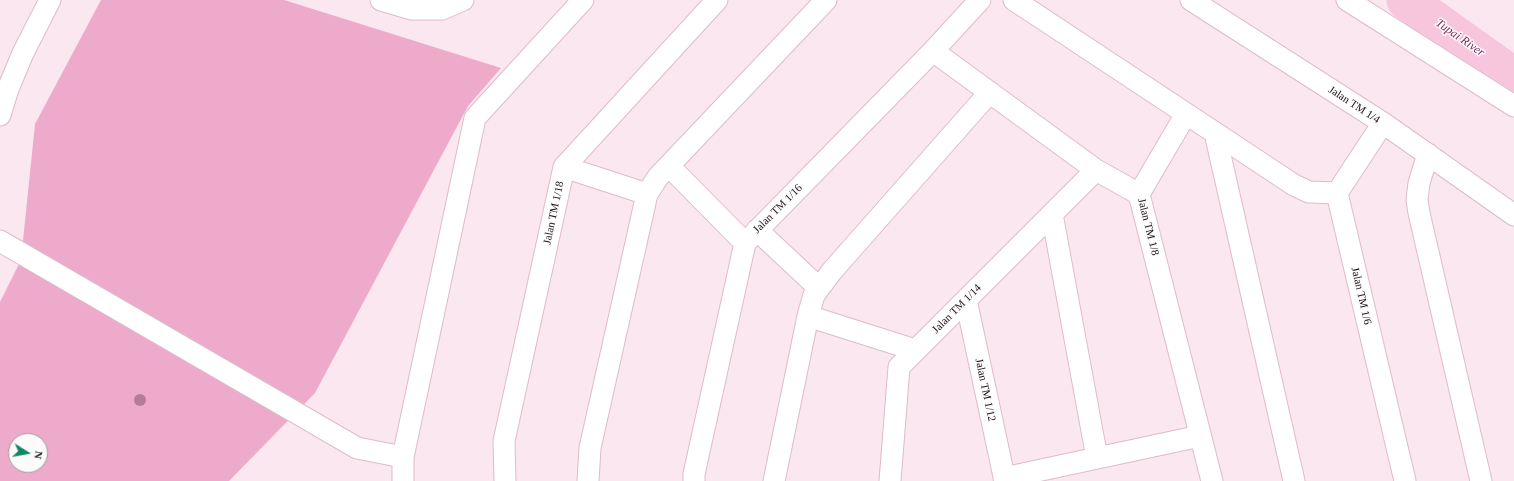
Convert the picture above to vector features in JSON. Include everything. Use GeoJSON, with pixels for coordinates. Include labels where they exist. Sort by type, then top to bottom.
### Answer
{"type":"FeatureCollection","features":[{"type":"Feature","properties":{"kind":"street"},"geometry":{"type":"LineString","coordinates":[[0,115],[22,53],[50,0]]}},
{"type":"Feature","properties":{"kind":"street"},"geometry":{"type":"LineString","coordinates":[[381,0],[411,9],[442,9],[463,0]]}},
{"type":"Feature","properties":{"kind":"street"},"geometry":{"type":"LineString","coordinates":[[403,481],[403,457],[475,118],[583,0]]}},
{"type":"Feature","properties":{"kind":"street","name":"Jalan TM 1/18"},"geometry":{"type":"LineString","coordinates":[[506,481],[504,441],[564,168],[717,0]]}},
{"type":"Feature","properties":{"kind":"street"},"geometry":{"type":"LineString","coordinates":[[588,481],[590,448],[647,194],[658,177],[826,0]]}},
{"type":"Feature","properties":{"kind":"street","name":"Jalan TM 1/16"},"geometry":{"type":"LineString","coordinates":[[694,481],[694,474],[751,236],[934,51],[980,0]]}},
{"type":"Feature","properties":{"kind":"street"},"geometry":{"type":"LineString","coordinates":[[1014,0],[1294,185],[1308,192],[1337,193],[1383,123]]}},
{"type":"Feature","properties":{"kind":"street"},"geometry":{"type":"LineString","coordinates":[[1347,0],[1514,106]]}},
{"type":"Feature","properties":{"kind":"street","name":"Jalan TM 1/4"},"geometry":{"type":"LineString","coordinates":[[1204,3],[1383,123],[1514,215]]}},
{"type":"Feature","properties":{"kind":"street","name":"Jalan TM 1/8"},"geometry":{"type":"LineString","coordinates":[[934,51],[1096,170],[1139,194],[1212,481]]}},
{"type":"Feature","properties":{"kind":"street"},"geometry":{"type":"LineString","coordinates":[[774,481],[808,316],[814,294],[832,271],[990,92]]}},
{"type":"Feature","properties":{"kind":"street"},"geometry":{"type":"LineString","coordinates":[[1139,194],[1186,114]]}},
{"type":"Feature","properties":{"kind":"street"},"geometry":{"type":"LineString","coordinates":[[1215,133],[1294,481]]}},
{"type":"Feature","properties":{"kind":"street"},"geometry":{"type":"LineString","coordinates":[[1428,154],[1419,183],[1417,200],[1419,214],[1481,481]]}},
{"type":"Feature","properties":{"kind":"street"},"geometry":{"type":"LineString","coordinates":[[669,166],[751,236],[819,288]]}},
{"type":"Feature","properties":{"kind":"street"},"geometry":{"type":"LineString","coordinates":[[564,168],[647,194]]}},
{"type":"Feature","properties":{"kind":"street","name":"Jalan TM 1/14"},"geometry":{"type":"LineString","coordinates":[[890,481],[899,367],[1096,170]]}},
{"type":"Feature","properties":{"kind":"street","name":"Jalan TM 1/6"},"geometry":{"type":"LineString","coordinates":[[1337,193],[1405,481]]}},
{"type":"Feature","properties":{"kind":"street"},"geometry":{"type":"LineString","coordinates":[[1052,214],[1097,458]]}},
{"type":"Feature","properties":{"kind":"street"},"geometry":{"type":"LineString","coordinates":[[0,241],[357,448],[403,457]]}},
{"type":"Feature","properties":{"kind":"street","name":"Jalan TM 1/12"},"geometry":{"type":"LineString","coordinates":[[966,300],[1004,480]]}},
{"type":"Feature","properties":{"kind":"street"},"geometry":{"type":"LineString","coordinates":[[808,316],[915,350]]}},
{"type":"Feature","properties":{"kind":"street"},"geometry":{"type":"LineString","coordinates":[[1004,480],[1200,436]]}},
{"type":"Feature","properties":{"kind":"shaded area"},"geometry":{"type":"Polygon","coordinates":[[[101,0],[284,0],[501,68],[468,106],[315,393],[229,481],[0,481],[0,302],[21,260],[35,124],[101,0]]]}},
{"type":"Feature","properties":{"kind":"waterway","name":"Tupai River"},"geometry":{"type":"LineString","coordinates":[[1406,0],[1514,77]]}}]}
